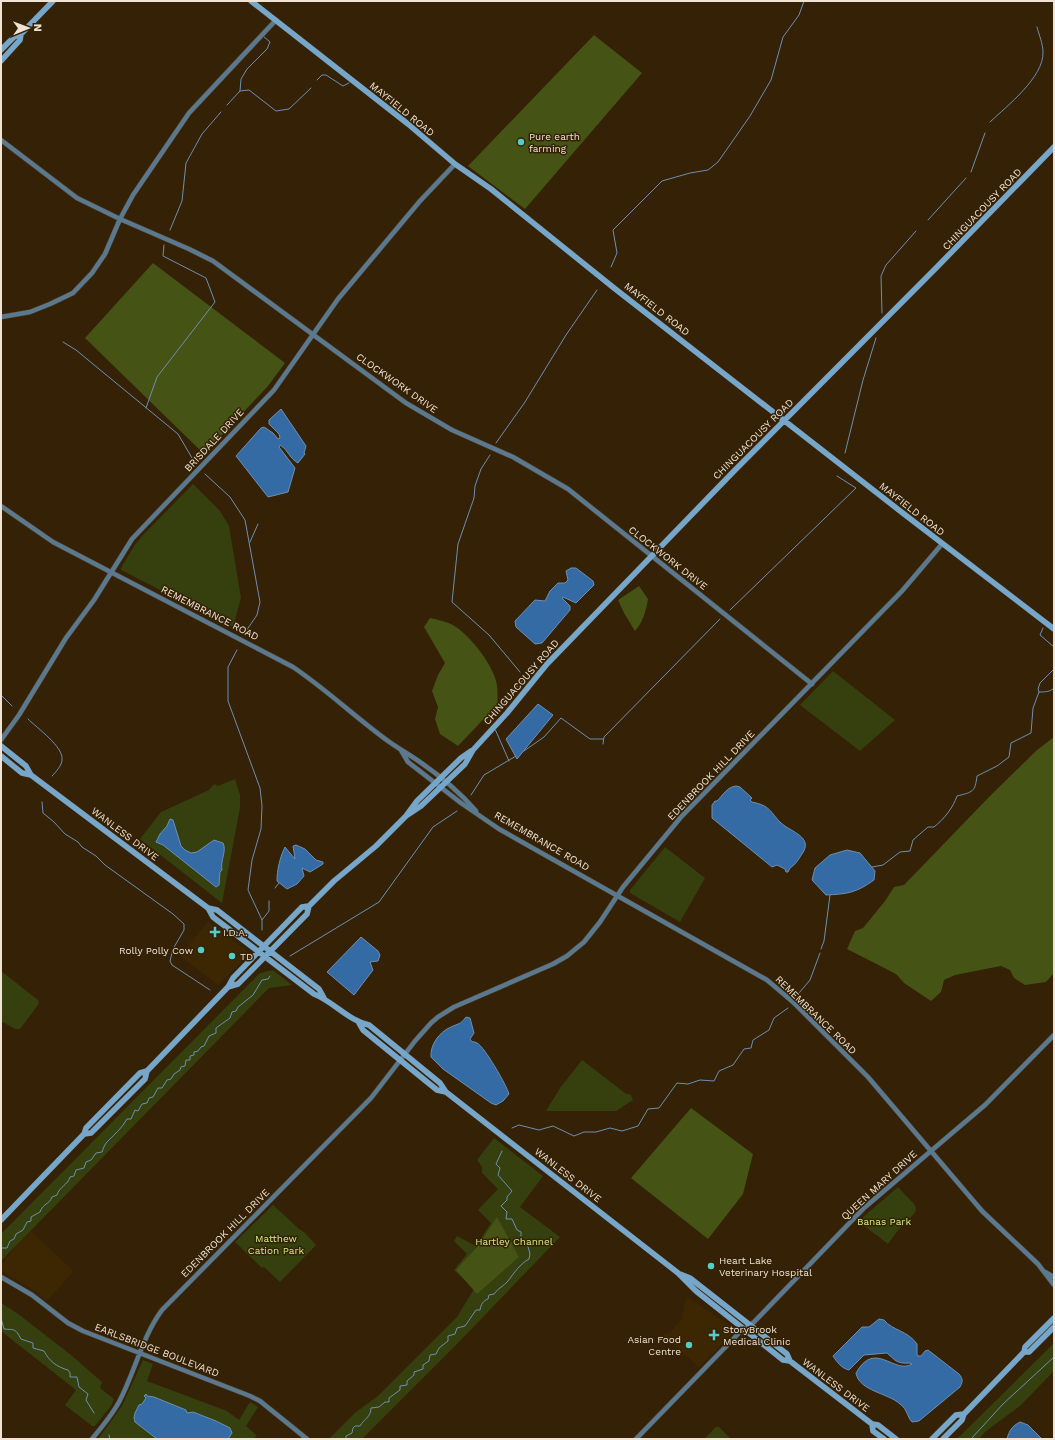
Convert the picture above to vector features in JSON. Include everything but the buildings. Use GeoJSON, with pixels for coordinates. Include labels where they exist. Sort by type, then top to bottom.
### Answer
{"type":"FeatureCollection","features":[{"type":"Feature","properties":{"kind":"main road"},"geometry":{"type":"LineString","coordinates":[[1,50],[14,36],[21,34],[53,1]]}},
{"type":"Feature","properties":{"kind":"main road","name":"MAYFIELD ROAD"},"geometry":{"type":"LineString","coordinates":[[251,1],[408,124],[455,164],[491,190],[942,544],[1054,629]]}},
{"type":"Feature","properties":{"kind":"main road"},"geometry":{"type":"LineString","coordinates":[[1,61],[20,40],[21,34]]}},
{"type":"Feature","properties":{"kind":"main road","name":"CHINGUACOUSY ROAD"},"geometry":{"type":"LineString","coordinates":[[406,816],[421,806],[465,764],[473,750],[507,713],[547,664],[784,420],[1054,147]]}},
{"type":"Feature","properties":{"kind":"main road","name":"WANLESS DRIVE"},"geometry":{"type":"LineString","coordinates":[[1,746],[26,766],[31,775],[208,908],[213,917],[314,994],[324,998],[359,1023],[369,1025],[440,1083],[446,1092],[678,1273],[696,1291],[744,1330],[783,1360],[790,1361]]}},
{"type":"Feature","properties":{"kind":"main road","name":"CHINGUACOUSY ROAD"},"geometry":{"type":"LineString","coordinates":[[228,987],[238,984],[306,914],[309,906],[334,881],[376,846],[406,816],[416,801],[461,758],[473,750]]}},
{"type":"Feature","properties":{"kind":"main road","name":"WANLESS DRIVE"},"geometry":{"type":"LineString","coordinates":[[1,756],[22,773],[31,775]]}},
{"type":"Feature","properties":{"kind":"main road","name":"CHINGUACOUSY ROAD"},"geometry":{"type":"LineString","coordinates":[[1,1220],[84,1134],[86,1128],[140,1073],[147,1071],[228,987],[233,978],[302,907],[309,906]]}},
{"type":"Feature","properties":{"kind":"main road","name":"WANLESS DRIVE"},"geometry":{"type":"LineString","coordinates":[[208,908],[217,910],[264,946],[319,989],[324,998]]}},
{"type":"Feature","properties":{"kind":"main road","name":"WANLESS DRIVE"},"geometry":{"type":"LineString","coordinates":[[359,1023],[363,1030],[437,1090],[446,1092]]}},
{"type":"Feature","properties":{"kind":"main road","name":"WANLESS DRIVE"},"geometry":{"type":"LineString","coordinates":[[678,1273],[690,1278],[787,1354],[790,1361],[872,1424],[878,1425],[896,1439]]}},
{"type":"Feature","properties":{"kind":"main road"},"geometry":{"type":"LineString","coordinates":[[943,1439],[962,1420],[964,1414],[1024,1352],[1025,1347],[1054,1318]]}},
{"type":"Feature","properties":{"kind":"main road"},"geometry":{"type":"LineString","coordinates":[[1024,1352],[1029,1352],[1054,1327]]}},
{"type":"Feature","properties":{"kind":"main road"},"geometry":{"type":"LineString","coordinates":[[932,1439],[956,1415],[964,1414]]}},
{"type":"Feature","properties":{"kind":"main road","name":"WANLESS DRIVE"},"geometry":{"type":"LineString","coordinates":[[872,1424],[873,1431],[884,1439]]}},
{"type":"Feature","properties":{"kind":"street"},"geometry":{"type":"LineString","coordinates":[[1,317],[38,309],[73,292],[92,273],[101,261],[120,219],[133,195],[188,114],[276,20]]}},
{"type":"Feature","properties":{"kind":"street","name":"CLOCKWORK DRIVE"},"geometry":{"type":"LineString","coordinates":[[1,140],[77,198],[207,258],[416,409],[452,430],[513,457],[561,485],[812,684]]}},
{"type":"Feature","properties":{"kind":"street","name":"BRISDALE DRIVE"},"geometry":{"type":"LineString","coordinates":[[1,740],[19,715],[66,638],[94,600],[110,572],[132,539],[274,390],[338,298],[408,215],[455,164]]}},
{"type":"Feature","properties":{"kind":"street","name":"REMEMBRANCE ROAD"},"geometry":{"type":"LineString","coordinates":[[1,506],[53,542],[294,667],[401,750],[408,762],[464,797],[480,815],[499,829],[767,980],[793,1002],[868,1077],[982,1211],[1045,1272],[1054,1277]]}},
{"type":"Feature","properties":{"kind":"street","name":"EDENBROOK HILL DRIVE"},"geometry":{"type":"LineString","coordinates":[[92,1439],[110,1416],[119,1401],[152,1326],[162,1310],[371,1098],[431,1023],[448,1010],[553,964],[567,956],[588,937],[632,876],[681,817],[902,592],[942,544]]}},
{"type":"Feature","properties":{"kind":"street","name":"QUEEN MARY DRIVE"},"geometry":{"type":"LineString","coordinates":[[636,1439],[750,1325],[860,1211],[985,1105],[1054,1035]]}},
{"type":"Feature","properties":{"kind":"street","name":"REMEMBRANCE ROAD"},"geometry":{"type":"LineString","coordinates":[[1045,1272],[1049,1280],[1054,1285]]}},
{"type":"Feature","properties":{"kind":"street","name":"EARLSBRIDGE BOULEVARD"},"geometry":{"type":"LineString","coordinates":[[1,1277],[32,1295],[68,1323],[83,1331],[260,1401],[307,1439]]}},
{"type":"Feature","properties":{"kind":"shaded area"},"geometry":{"type":"Polygon","coordinates":[[[208,921],[246,950],[247,954],[247,956],[218,985],[180,956],[208,921]]]}},
{"type":"Feature","properties":{"kind":"shaded area"},"geometry":{"type":"Polygon","coordinates":[[[31,1231],[72,1269],[72,1273],[49,1299],[45,1300],[37,1292],[1,1271],[1,1266],[18,1243],[31,1231]]]}},
{"type":"Feature","properties":{"kind":"shaded area"},"geometry":{"type":"Polygon","coordinates":[[[686,1296],[733,1327],[732,1334],[699,1367],[661,1334],[669,1333],[682,1319],[686,1296]]]}},
{"type":"Feature","properties":{"kind":"green space"},"geometry":{"type":"Polygon","coordinates":[[[594,35],[642,73],[525,209],[468,166],[594,35]]]}},
{"type":"Feature","properties":{"kind":"green space"},"geometry":{"type":"Polygon","coordinates":[[[153,263],[285,363],[268,386],[204,454],[85,338],[153,263]]]}},
{"type":"Feature","properties":{"kind":"green space"},"geometry":{"type":"Polygon","coordinates":[[[193,484],[220,511],[229,526],[241,598],[233,627],[121,570],[134,546],[143,535],[193,484]]]}},
{"type":"Feature","properties":{"kind":"green space"},"geometry":{"type":"Polygon","coordinates":[[[639,586],[648,599],[644,616],[635,631],[618,600],[639,586]]]}},
{"type":"Feature","properties":{"kind":"green space"},"geometry":{"type":"Polygon","coordinates":[[[430,618],[444,621],[453,625],[469,638],[492,669],[497,685],[498,704],[458,746],[440,734],[435,719],[438,707],[432,691],[438,675],[445,663],[424,627],[430,618]]]}},
{"type":"Feature","properties":{"kind":"green space"},"geometry":{"type":"Polygon","coordinates":[[[833,671],[895,720],[860,751],[800,705],[833,671]]]}},
{"type":"Feature","properties":{"kind":"green space"},"geometry":{"type":"Polygon","coordinates":[[[1054,737],[1054,973],[1046,982],[1025,985],[1014,978],[1010,970],[1001,966],[955,975],[944,980],[941,992],[931,1001],[904,983],[896,974],[847,949],[855,931],[863,928],[885,901],[894,887],[904,885],[989,797],[1037,750],[1054,737]]]}},
{"type":"Feature","properties":{"kind":"green space"},"geometry":{"type":"Polygon","coordinates":[[[235,779],[240,795],[240,808],[222,903],[140,839],[161,812],[209,790],[214,784],[218,786],[235,779]]]}},
{"type":"Feature","properties":{"kind":"green space"},"geometry":{"type":"Polygon","coordinates":[[[665,847],[705,878],[680,922],[630,893],[630,890],[665,847]]]}},
{"type":"Feature","properties":{"kind":"green space"},"geometry":{"type":"Polygon","coordinates":[[[273,970],[292,985],[269,988],[1,1261],[1,1234],[260,973],[273,970]]]}},
{"type":"Feature","properties":{"kind":"green space"},"geometry":{"type":"Polygon","coordinates":[[[1,971],[39,1002],[20,1029],[15,1029],[1,1021],[1,971]]]}},
{"type":"Feature","properties":{"kind":"green space"},"geometry":{"type":"Polygon","coordinates":[[[582,1060],[625,1093],[631,1095],[633,1100],[616,1111],[546,1111],[560,1088],[582,1060]]]}},
{"type":"Feature","properties":{"kind":"green space"},"geometry":{"type":"Polygon","coordinates":[[[691,1108],[753,1154],[743,1194],[708,1239],[631,1178],[691,1108]]]}},
{"type":"Feature","properties":{"kind":"green space","name":"Hartley Channel"},"geometry":{"type":"Polygon","coordinates":[[[494,1138],[543,1176],[520,1207],[560,1237],[456,1345],[362,1439],[329,1439],[356,1412],[378,1396],[457,1317],[474,1289],[454,1270],[467,1254],[454,1241],[457,1236],[476,1246],[491,1223],[478,1210],[498,1189],[482,1173],[482,1167],[477,1160],[494,1138]]]}},
{"type":"Feature","properties":{"kind":"green space","name":"Banas Park"},"geometry":{"type":"Polygon","coordinates":[[[898,1187],[915,1205],[916,1210],[888,1244],[863,1225],[863,1217],[898,1187]]]}},
{"type":"Feature","properties":{"kind":"green space","name":"Matthew Cation Park"},"geometry":{"type":"Polygon","coordinates":[[[273,1205],[304,1232],[316,1245],[280,1282],[264,1267],[262,1268],[235,1242],[273,1205]]]}},
{"type":"Feature","properties":{"kind":"green space"},"geometry":{"type":"Polygon","coordinates":[[[497,1217],[519,1257],[477,1294],[456,1270],[477,1247],[497,1217]]]}},
{"type":"Feature","properties":{"kind":"green space"},"geometry":{"type":"Polygon","coordinates":[[[1,1303],[17,1313],[71,1355],[102,1382],[100,1388],[114,1399],[111,1406],[95,1426],[92,1426],[65,1405],[76,1390],[1,1331],[1,1303]]]}},
{"type":"Feature","properties":{"kind":"green space"},"geometry":{"type":"Polygon","coordinates":[[[1054,1343],[1054,1371],[1020,1406],[986,1431],[979,1439],[957,1439],[1054,1343]]]}},
{"type":"Feature","properties":{"kind":"green space"},"geometry":{"type":"Polygon","coordinates":[[[143,1360],[153,1364],[147,1381],[227,1411],[239,1420],[250,1402],[258,1407],[246,1426],[257,1436],[252,1439],[98,1439],[122,1406],[143,1360]]]}},
{"type":"Feature","properties":{"kind":"green space"},"geometry":{"type":"Polygon","coordinates":[[[716,1427],[719,1427],[731,1439],[704,1439],[716,1427]]]}},
{"type":"Feature","properties":{"kind":"water"},"geometry":{"type":"Polygon","coordinates":[[[281,409],[306,446],[305,454],[298,463],[280,445],[279,447],[295,468],[288,492],[268,497],[236,456],[261,428],[264,427],[273,433],[278,439],[280,438],[279,434],[269,424],[269,420],[281,409]]]}},
{"type":"Feature","properties":{"kind":"water"},"geometry":{"type":"Polygon","coordinates":[[[571,568],[576,568],[593,581],[594,585],[576,603],[563,597],[562,598],[570,606],[570,610],[542,643],[535,644],[516,627],[515,621],[535,600],[545,601],[550,591],[558,583],[565,583],[568,580],[566,571],[571,568]]]}},
{"type":"Feature","properties":{"kind":"water"},"geometry":{"type":"Polygon","coordinates":[[[538,704],[553,715],[517,759],[506,739],[538,704]]]}},
{"type":"Feature","properties":{"kind":"water"},"geometry":{"type":"Polygon","coordinates":[[[736,786],[740,787],[752,798],[750,800],[752,802],[766,807],[781,823],[803,839],[805,848],[798,860],[788,872],[777,865],[772,867],[712,818],[712,805],[715,801],[717,801],[728,790],[736,786]]]}},
{"type":"Feature","properties":{"kind":"water"},"geometry":{"type":"Polygon","coordinates":[[[170,819],[173,820],[181,846],[191,853],[197,852],[214,840],[223,843],[224,849],[222,870],[220,872],[219,885],[216,887],[163,845],[156,842],[170,819]]]}},
{"type":"Feature","properties":{"kind":"water"},"geometry":{"type":"Polygon","coordinates":[[[296,845],[305,849],[316,860],[323,862],[323,864],[310,872],[302,868],[304,876],[297,884],[287,889],[277,881],[278,868],[285,847],[295,859],[293,846],[296,845]]]}},
{"type":"Feature","properties":{"kind":"water"},"geometry":{"type":"Polygon","coordinates":[[[847,850],[860,853],[875,871],[874,880],[862,888],[851,892],[826,895],[812,880],[815,868],[830,855],[847,850]]]}},
{"type":"Feature","properties":{"kind":"water"},"geometry":{"type":"Polygon","coordinates":[[[361,937],[378,951],[380,955],[378,961],[370,962],[373,970],[354,995],[327,972],[361,937]]]}},
{"type":"Feature","properties":{"kind":"water"},"geometry":{"type":"Polygon","coordinates":[[[466,1017],[470,1018],[474,1033],[470,1039],[471,1041],[477,1043],[485,1051],[500,1075],[509,1094],[503,1101],[496,1105],[443,1069],[431,1057],[432,1048],[436,1039],[447,1029],[461,1023],[466,1017]]]}},
{"type":"Feature","properties":{"kind":"water"},"geometry":{"type":"Polygon","coordinates":[[[879,1319],[884,1320],[913,1339],[917,1344],[918,1356],[921,1356],[928,1350],[959,1374],[962,1379],[960,1387],[919,1421],[912,1422],[905,1409],[895,1400],[862,1384],[856,1373],[863,1363],[870,1359],[877,1358],[905,1366],[912,1364],[897,1361],[887,1353],[864,1355],[849,1370],[841,1366],[833,1356],[862,1327],[869,1327],[879,1319]]]}},
{"type":"Feature","properties":{"kind":"water"},"geometry":{"type":"Polygon","coordinates":[[[146,1394],[147,1396],[154,1397],[186,1410],[187,1413],[193,1412],[216,1421],[230,1428],[232,1433],[228,1439],[157,1439],[135,1422],[134,1418],[139,1405],[142,1404],[146,1398],[144,1396],[146,1394]]]}},
{"type":"Feature","properties":{"kind":"water"},"geometry":{"type":"Polygon","coordinates":[[[1020,1422],[1028,1425],[1042,1439],[1007,1439],[1011,1429],[1020,1422]]]}},
{"type":"Feature","properties":{"kind":"waterway"},"geometry":{"type":"LineString","coordinates":[[611,267],[617,253],[613,230],[662,181],[690,173],[708,170],[718,162],[750,116],[771,80],[783,37],[799,15],[804,1]]}},
{"type":"Feature","properties":{"kind":"waterway"},"geometry":{"type":"LineString","coordinates":[[990,122],[1015,99],[1038,71],[1042,62],[1043,52],[1037,27]]}},
{"type":"Feature","properties":{"kind":"waterway"},"geometry":{"type":"LineString","coordinates":[[227,105],[240,91],[241,79],[247,69],[267,49],[270,42],[263,36]]}},
{"type":"Feature","properties":{"kind":"waterway"},"geometry":{"type":"LineString","coordinates":[[317,80],[322,75],[326,75],[343,86],[349,83]]}},
{"type":"Feature","properties":{"kind":"waterway"},"geometry":{"type":"LineString","coordinates":[[240,91],[249,90],[276,111],[289,109],[311,88]]}},
{"type":"Feature","properties":{"kind":"waterway"},"geometry":{"type":"LineString","coordinates":[[170,230],[182,201],[186,163],[202,134],[221,112]]}},
{"type":"Feature","properties":{"kind":"waterway"},"geometry":{"type":"LineString","coordinates":[[971,172],[985,133]]}},
{"type":"Feature","properties":{"kind":"waterway"},"geometry":{"type":"LineString","coordinates":[[928,220],[966,178]]}},
{"type":"Feature","properties":{"kind":"waterway"},"geometry":{"type":"LineString","coordinates":[[882,313],[881,276],[886,265],[916,231]]}},
{"type":"Feature","properties":{"kind":"waterway"},"geometry":{"type":"LineString","coordinates":[[146,408],[157,377],[215,302],[206,278],[163,256],[164,245]]}},
{"type":"Feature","properties":{"kind":"waterway"},"geometry":{"type":"LineString","coordinates":[[496,443],[525,402],[566,335],[597,290]]}},
{"type":"Feature","properties":{"kind":"waterway"},"geometry":{"type":"LineString","coordinates":[[845,453],[863,380],[876,338]]}},
{"type":"Feature","properties":{"kind":"waterway"},"geometry":{"type":"LineString","coordinates":[[63,342],[76,350],[178,434],[195,463]]}},
{"type":"Feature","properties":{"kind":"waterway"},"geometry":{"type":"LineString","coordinates":[[490,455],[481,469],[475,486],[474,498],[458,544],[452,602],[489,635],[520,672]]}},
{"type":"Feature","properties":{"kind":"waterway"},"geometry":{"type":"LineString","coordinates":[[205,474],[230,497],[245,520],[260,602],[257,615],[246,631]]}},
{"type":"Feature","properties":{"kind":"waterway"},"geometry":{"type":"LineString","coordinates":[[730,610],[856,488],[837,476]]}},
{"type":"Feature","properties":{"kind":"waterway"},"geometry":{"type":"LineString","coordinates":[[250,542],[258,524]]}},
{"type":"Feature","properties":{"kind":"waterway"},"geometry":{"type":"LineString","coordinates":[[603,744],[604,737],[720,619]]}},
{"type":"Feature","properties":{"kind":"waterway"},"geometry":{"type":"LineString","coordinates":[[1043,628],[1040,635],[1054,647]]}},
{"type":"Feature","properties":{"kind":"waterway"},"geometry":{"type":"LineString","coordinates":[[237,650],[228,667],[228,701],[260,788],[262,806],[261,829],[252,860],[248,890],[262,920],[262,930]]}},
{"type":"Feature","properties":{"kind":"waterway"},"geometry":{"type":"LineString","coordinates":[[1039,692],[1038,689],[1040,683],[1054,669]]}},
{"type":"Feature","properties":{"kind":"waterway"},"geometry":{"type":"LineString","coordinates":[[491,714],[525,678]]}},
{"type":"Feature","properties":{"kind":"waterway"},"geometry":{"type":"LineString","coordinates":[[872,867],[883,865],[900,852],[910,851],[913,840],[928,827],[934,827],[951,809],[957,796],[970,792],[974,788],[977,776],[997,766],[1009,757],[1011,743],[1031,733],[1033,708],[1039,692],[1049,691],[1054,688]]}},
{"type":"Feature","properties":{"kind":"waterway"},"geometry":{"type":"LineString","coordinates":[[1,695],[12,706]]}},
{"type":"Feature","properties":{"kind":"waterway"},"geometry":{"type":"LineString","coordinates":[[524,751],[544,737],[561,718],[590,739],[603,739]]}},
{"type":"Feature","properties":{"kind":"waterway"},"geometry":{"type":"LineString","coordinates":[[28,719],[59,749],[62,760],[61,764],[52,776]]}},
{"type":"Feature","properties":{"kind":"waterway"},"geometry":{"type":"LineString","coordinates":[[495,729],[509,761]]}},
{"type":"Feature","properties":{"kind":"waterway"},"geometry":{"type":"LineString","coordinates":[[471,795],[484,775],[516,756]]}},
{"type":"Feature","properties":{"kind":"waterway"},"geometry":{"type":"LineString","coordinates":[[42,802],[43,813],[65,834],[78,842],[82,847],[96,856],[105,865],[173,914],[184,924],[184,930],[173,949],[170,961],[172,965],[210,990]]}},
{"type":"Feature","properties":{"kind":"waterway"},"geometry":{"type":"LineString","coordinates":[[290,956],[379,902],[433,827],[457,811]]}},
{"type":"Feature","properties":{"kind":"waterway"},"geometry":{"type":"LineString","coordinates":[[275,888],[279,883]]}},
{"type":"Feature","properties":{"kind":"waterway"},"geometry":{"type":"LineString","coordinates":[[821,949],[824,941],[830,895]]}},
{"type":"Feature","properties":{"kind":"waterway"},"geometry":{"type":"LineString","coordinates":[[262,920],[269,911],[269,901]]}},
{"type":"Feature","properties":{"kind":"waterway"},"geometry":{"type":"LineString","coordinates":[[799,993],[810,980],[820,953]]}},
{"type":"Feature","properties":{"kind":"waterway"},"geometry":{"type":"LineString","coordinates":[[1,1251],[1,1248],[7,1248],[10,1241],[14,1239],[16,1234],[23,1230],[27,1222],[31,1221],[31,1217],[40,1212],[52,1197],[57,1195],[70,1177],[74,1176],[76,1170],[84,1168],[86,1162],[91,1160],[96,1153],[102,1152],[106,1143],[121,1128],[127,1119],[131,1119],[135,1110],[138,1111],[142,1104],[147,1103],[149,1098],[153,1097],[158,1088],[162,1088],[167,1080],[171,1079],[181,1067],[185,1066],[186,1060],[190,1060],[190,1056],[194,1055],[194,1052],[198,1051],[204,1046],[209,1036],[216,1033],[216,1028],[230,1018],[232,1012],[236,1011],[238,1007],[253,995],[262,980],[268,979],[270,976]]}},
{"type":"Feature","properties":{"kind":"waterway"},"geometry":{"type":"LineString","coordinates":[[512,1128],[519,1125],[539,1130],[553,1126],[574,1136],[584,1132],[596,1132],[610,1128],[622,1131],[638,1126],[648,1109],[659,1108],[677,1083],[688,1084],[700,1080],[714,1081],[719,1071],[733,1065],[744,1049],[751,1048],[753,1040],[769,1030],[774,1018],[788,1008]]}},
{"type":"Feature","properties":{"kind":"waterway"},"geometry":{"type":"LineString","coordinates":[[346,1439],[346,1436],[352,1433],[353,1428],[355,1426],[360,1426],[369,1416],[371,1408],[379,1407],[385,1402],[389,1402],[389,1398],[400,1390],[400,1386],[407,1385],[407,1381],[414,1375],[414,1372],[423,1369],[423,1365],[429,1361],[430,1355],[436,1354],[439,1348],[448,1341],[448,1336],[455,1334],[457,1328],[465,1326],[476,1310],[480,1310],[482,1304],[488,1299],[489,1295],[494,1294],[506,1283],[520,1266],[529,1259],[530,1254],[527,1243],[521,1239],[521,1232],[517,1230],[512,1219],[506,1219],[507,1212],[501,1206],[507,1200],[507,1197],[512,1191],[498,1175],[500,1168],[496,1164],[502,1151]]}},
{"type":"Feature","properties":{"kind":"waterway"},"geometry":{"type":"LineString","coordinates":[[1,1318],[4,1329],[14,1330],[21,1339],[33,1343],[33,1348],[44,1351],[48,1358],[54,1363],[68,1370],[70,1377],[77,1377],[79,1387],[88,1394],[86,1400],[94,1413]]}},
{"type":"Feature","properties":{"kind":"waterway"},"geometry":{"type":"LineString","coordinates":[[971,1439],[1003,1404],[1054,1357]]}},
{"type":"Feature","properties":{"kind":"waterway"},"geometry":{"type":"LineString","coordinates":[[109,1435],[110,1439]]}},
{"type":"Feature","properties":{"kind":"place","name":"Pure earth farming"},"geometry":{"type":"Point","coordinates":[521,142]}},
{"type":"Feature","properties":{"kind":"place","name":"I.D.A."},"geometry":{"type":"Point","coordinates":[215,932]}},
{"type":"Feature","properties":{"kind":"place","name":"Rolly Polly Cow"},"geometry":{"type":"Point","coordinates":[201,950]}},
{"type":"Feature","properties":{"kind":"place","name":"TD"},"geometry":{"type":"Point","coordinates":[232,956]}},
{"type":"Feature","properties":{"kind":"place","name":"Heart Lake Veterinary Hospital"},"geometry":{"type":"Point","coordinates":[711,1266]}},
{"type":"Feature","properties":{"kind":"place","name":"StoryBrook Medical Clinic"},"geometry":{"type":"Point","coordinates":[714,1335]}},
{"type":"Feature","properties":{"kind":"place","name":"Asian Food Centre"},"geometry":{"type":"Point","coordinates":[689,1345]}}]}
